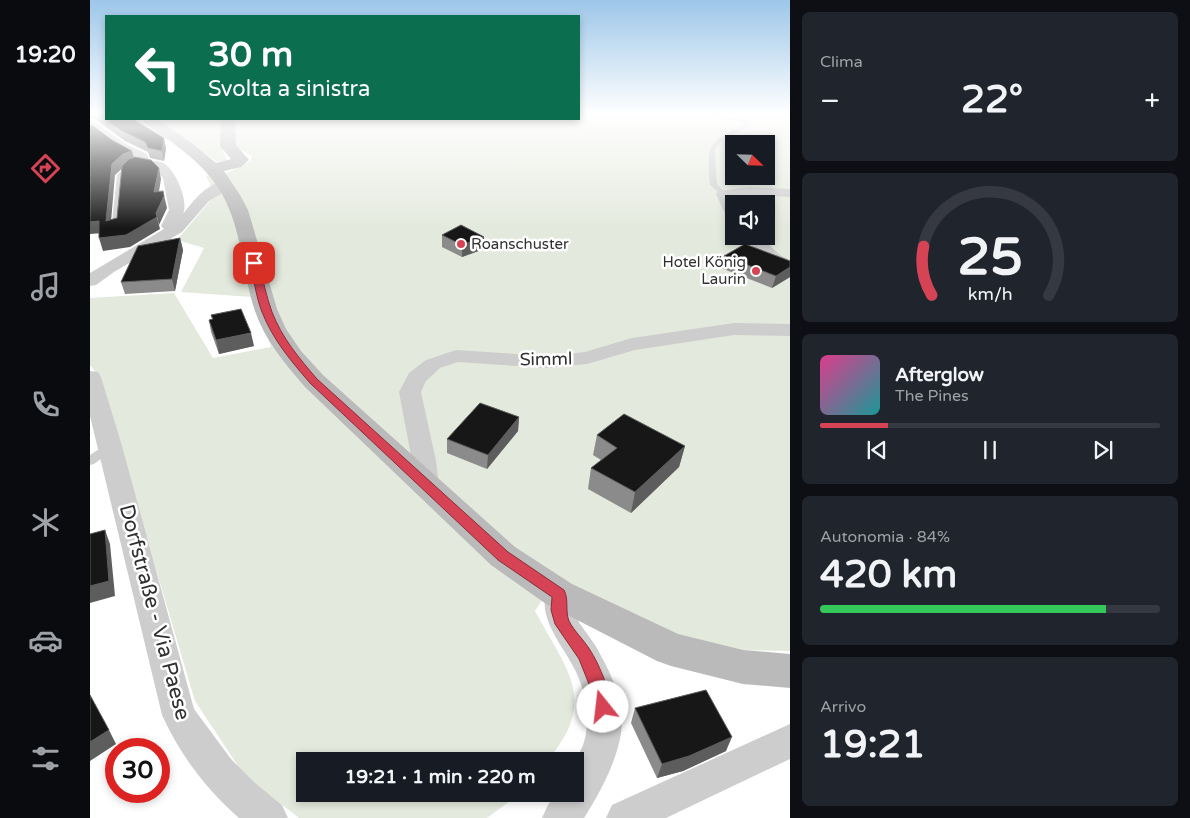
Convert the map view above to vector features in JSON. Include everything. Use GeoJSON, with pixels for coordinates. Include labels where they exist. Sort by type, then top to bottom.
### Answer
{"type":"FeatureCollection","features":[{"type":"Feature","properties":{"kind":"main road"},"geometry":{"type":"LineString","coordinates":[[194,152],[212,169],[236,202],[248,231],[266,311],[290,355],[314,381],[503,556],[559,594],[671,649],[743,667],[790,671]]}},
{"type":"Feature","properties":{"kind":"main road"},"geometry":{"type":"LineString","coordinates":[[212,169],[236,164],[241,160],[234,152]]}},
{"type":"Feature","properties":{"kind":"street"},"geometry":{"type":"LineString","coordinates":[[131,152],[142,158],[143,163],[158,166],[170,177],[177,210],[169,226],[176,229]]}},
{"type":"Feature","properties":{"kind":"street"},"geometry":{"type":"LineString","coordinates":[[90,281],[108,268],[176,229],[183,224],[197,204],[208,193],[226,186]]}},
{"type":"Feature","properties":{"kind":"street"},"geometry":{"type":"LineString","coordinates":[[725,199],[723,194],[750,191],[790,193]]}},
{"type":"Feature","properties":{"kind":"street"},"geometry":{"type":"LineString","coordinates":[[760,245],[774,259],[790,267]]}},
{"type":"Feature","properties":{"kind":"street","name":"Simml"},"geometry":{"type":"LineString","coordinates":[[426,486],[424,461],[410,392],[416,378],[433,364],[456,356],[546,362],[587,358],[632,344],[734,329],[790,330]]}},
{"type":"Feature","properties":{"kind":"street","name":"Dorfstraße - Via Paese"},"geometry":{"type":"LineString","coordinates":[[90,377],[100,454],[179,715],[193,740],[226,783],[241,798],[269,818]]}},
{"type":"Feature","properties":{"kind":"street"},"geometry":{"type":"LineString","coordinates":[[559,594],[558,610],[563,624],[585,656],[601,694],[605,719],[600,744],[592,765],[581,789],[560,818]]}},
{"type":"Feature","properties":{"kind":"street"},"geometry":{"type":"LineString","coordinates":[[625,818],[790,741]]}},
{"type":"Feature","properties":{"kind":"lane"},"geometry":{"type":"LineString","coordinates":[[712,152],[714,185],[723,194]]}},
{"type":"Feature","properties":{"kind":"lane"},"geometry":{"type":"LineString","coordinates":[[114,230],[120,175],[129,167],[143,163]]}},
{"type":"Feature","properties":{"kind":"shaded area"},"geometry":{"type":"Polygon","coordinates":[[[203,152],[224,152],[227,160],[217,162],[203,152]]]}},
{"type":"Feature","properties":{"kind":"shaded area"},"geometry":{"type":"Polygon","coordinates":[[[245,152],[725,152],[725,185],[775,185],[775,152],[790,152],[790,651],[731,650],[651,628],[554,582],[535,611],[567,669],[574,703],[572,720],[563,740],[554,752],[296,752],[296,802],[509,802],[487,818],[299,818],[244,775],[195,701],[99,377],[90,365],[90,298],[174,293],[213,358],[271,347],[252,297],[181,292],[204,248],[177,240],[215,195],[206,176],[227,173],[251,161],[252,156],[245,152]]]}},
{"type":"Feature","properties":{"kind":"building"},"geometry":{"type":"Polygon","coordinates":[[[90,152],[128,152],[123,154],[112,164],[106,221],[117,218],[122,166],[129,159],[135,157],[151,160],[159,168],[154,192],[163,191],[164,196],[156,213],[157,217],[126,235],[99,238],[99,221],[90,222],[90,152]]]}},
{"type":"Feature","properties":{"kind":"building"},"geometry":{"type":"Polygon","coordinates":[[[461,225],[484,237],[462,245],[442,235],[461,225]]]}},
{"type":"Feature","properties":{"kind":"building"},"geometry":{"type":"Polygon","coordinates":[[[180,238],[172,279],[121,282],[138,246],[180,238]]]}},
{"type":"Feature","properties":{"kind":"building"},"geometry":{"type":"Polygon","coordinates":[[[743,245],[748,245],[790,261],[790,267],[776,276],[724,256],[743,245]]]}},
{"type":"Feature","properties":{"kind":"building"},"geometry":{"type":"Polygon","coordinates":[[[241,309],[251,333],[216,340],[209,320],[213,319],[211,315],[241,309]]]}},
{"type":"Feature","properties":{"kind":"building"},"geometry":{"type":"Polygon","coordinates":[[[480,403],[519,417],[488,455],[447,439],[480,403]]]}},
{"type":"Feature","properties":{"kind":"building"},"geometry":{"type":"Polygon","coordinates":[[[624,414],[685,446],[635,492],[591,468],[617,448],[597,435],[624,414]]]}},
{"type":"Feature","properties":{"kind":"building"},"geometry":{"type":"Polygon","coordinates":[[[105,530],[109,581],[90,586],[90,534],[105,530]]]}},
{"type":"Feature","properties":{"kind":"building"},"geometry":{"type":"Polygon","coordinates":[[[706,690],[732,737],[689,756],[662,764],[635,708],[706,690]]]}},
{"type":"Feature","properties":{"kind":"building"},"geometry":{"type":"Polygon","coordinates":[[[90,695],[109,730],[90,742],[90,695]]]}},
{"type":"Feature","properties":{"kind":"place","name":"Roanschuster"},"geometry":{"type":"Point","coordinates":[461,244]}},
{"type":"Feature","properties":{"kind":"place","name":"Hotel König Laurin"},"geometry":{"type":"Point","coordinates":[756,271]}},
{"type":"Feature","properties":{"kind":"route"},"geometry":{"type":"LineString","coordinates":[[254,263],[266,311],[290,355],[314,381],[503,556],[559,594],[558,610],[563,624],[585,656],[601,694],[603,707]]}}]}
